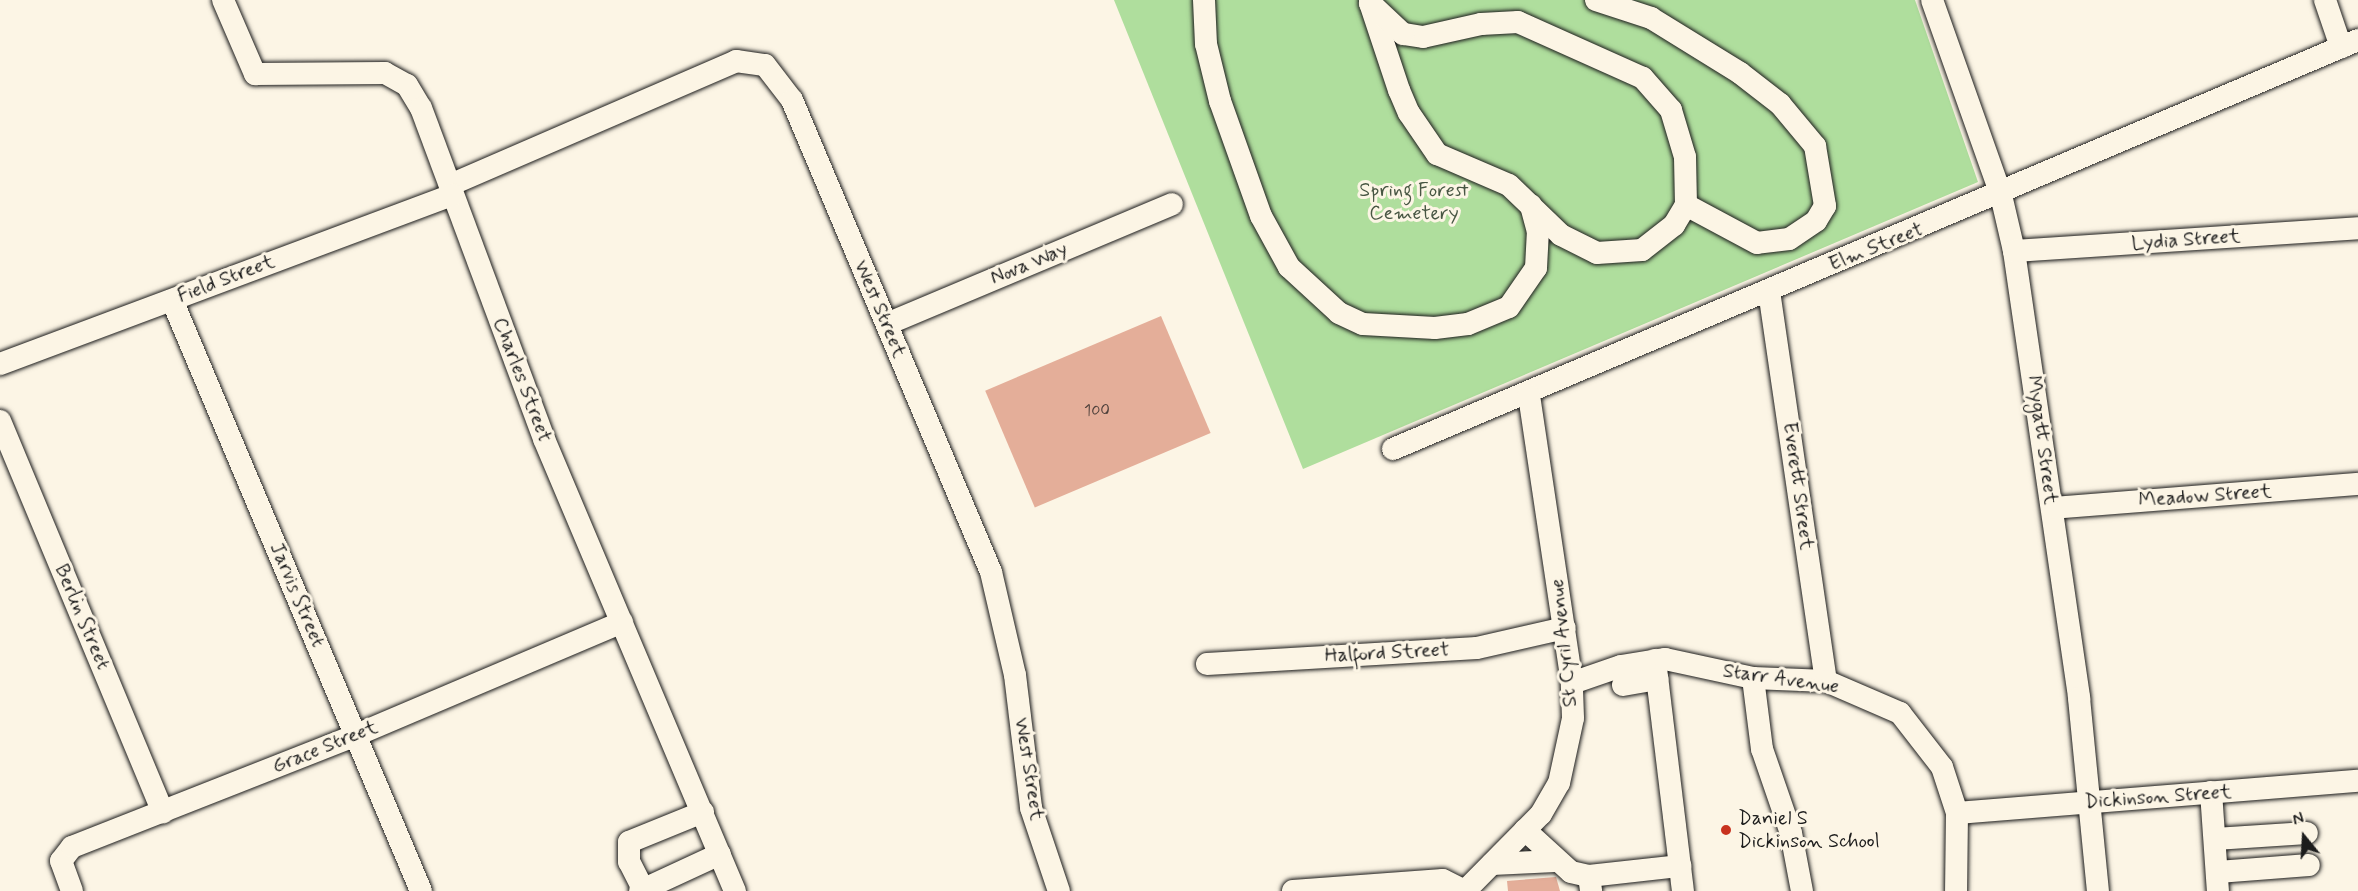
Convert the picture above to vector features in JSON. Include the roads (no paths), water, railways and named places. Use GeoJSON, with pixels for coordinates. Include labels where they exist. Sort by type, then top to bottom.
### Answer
{"type":"FeatureCollection","features":[{"type":"Feature","properties":{"kind":"street","name":"Charles Street"},"geometry":{"type":"LineString","coordinates":[[224,0],[255,74],[365,70],[385,73],[407,85],[451,190],[544,439],[735,891]]}},
{"type":"Feature","properties":{"kind":"street"},"geometry":{"type":"LineString","coordinates":[[1204,0],[1206,44],[1220,101],[1261,216],[1289,267],[1339,313],[1364,324],[1435,328],[1468,324],[1509,307],[1536,268],[1538,232],[1531,203]]}},
{"type":"Feature","properties":{"kind":"street"},"geometry":{"type":"LineString","coordinates":[[1596,0],[1651,18],[1740,73],[1780,104],[1815,146],[1825,206],[1816,221],[1789,239],[1756,243],[1686,206]]}},
{"type":"Feature","properties":{"kind":"street","name":"Mygatt Street"},"geometry":{"type":"LineString","coordinates":[[1932,0],[2001,195],[2014,251],[2052,508],[2091,802],[2098,891]]}},
{"type":"Feature","properties":{"kind":"street"},"geometry":{"type":"LineString","coordinates":[[2325,0],[2350,43]]}},
{"type":"Feature","properties":{"kind":"street"},"geometry":{"type":"LineString","coordinates":[[1370,1],[1403,34],[1423,37],[1480,24],[1518,22],[1643,78],[1661,95],[1678,124],[1686,206],[1660,240],[1618,255],[1578,246],[1509,185],[1447,160],[1426,143],[1399,90],[1370,1]]}},
{"type":"Feature","properties":{"kind":"street","name":"Elm Street"},"geometry":{"type":"LineString","coordinates":[[1393,449],[1529,395],[1769,291],[2001,195],[2350,43]]}},
{"type":"Feature","properties":{"kind":"street","name":"West Street"},"geometry":{"type":"LineString","coordinates":[[451,190],[736,61],[765,65],[792,100],[991,572],[1015,675],[1031,808],[1059,891]]}},
{"type":"Feature","properties":{"kind":"street","name":"Field Street"},"geometry":{"type":"LineString","coordinates":[[0,364],[172,300],[451,190]]}},
{"type":"Feature","properties":{"kind":"street","name":"Nova Way"},"geometry":{"type":"LineString","coordinates":[[886,324],[1172,204]]}},
{"type":"Feature","properties":{"kind":"street","name":"Lydia Street"},"geometry":{"type":"LineString","coordinates":[[2014,251],[2358,228]]}},
{"type":"Feature","properties":{"kind":"street","name":"Everett Street"},"geometry":{"type":"LineString","coordinates":[[1769,291],[1826,681]]}},
{"type":"Feature","properties":{"kind":"street","name":"Jarvis Street"},"geometry":{"type":"LineString","coordinates":[[172,300],[421,891]]}},
{"type":"Feature","properties":{"kind":"street","name":"St Cyril Avenue"},"geometry":{"type":"LineString","coordinates":[[1465,891],[1525,830],[1559,783],[1573,718],[1572,683],[1565,628],[1529,395]]}},
{"type":"Feature","properties":{"kind":"street","name":"Berlin Street"},"geometry":{"type":"LineString","coordinates":[[0,422],[163,812]]}},
{"type":"Feature","properties":{"kind":"street","name":"Meadow Street"},"geometry":{"type":"LineString","coordinates":[[2052,508],[2358,484]]}},
{"type":"Feature","properties":{"kind":"street","name":"Grace Street"},"geometry":{"type":"LineString","coordinates":[[72,891],[61,861],[72,848],[356,735],[622,622]]}},
{"type":"Feature","properties":{"kind":"street","name":"Halford Street"},"geometry":{"type":"LineString","coordinates":[[1207,664],[1477,648],[1565,628]]}},
{"type":"Feature","properties":{"kind":"street"},"geometry":{"type":"LineString","coordinates":[[1623,685],[1656,669],[1683,891]]}},
{"type":"Feature","properties":{"kind":"street","name":"Starr Avenue"},"geometry":{"type":"LineString","coordinates":[[1572,683],[1656,669],[1753,678],[1826,681],[1900,713],[1920,732],[1942,767],[1957,813],[1956,891]]}},
{"type":"Feature","properties":{"kind":"street"},"geometry":{"type":"LineString","coordinates":[[1753,678],[1762,749],[1791,834],[1802,891]]}},
{"type":"Feature","properties":{"kind":"street","name":"Dickinson Street"},"geometry":{"type":"LineString","coordinates":[[1957,813],[2358,781]]}},
{"type":"Feature","properties":{"kind":"street"},"geometry":{"type":"LineString","coordinates":[[2211,792],[2218,882],[2309,865]]}},
{"type":"Feature","properties":{"kind":"street"},"geometry":{"type":"LineString","coordinates":[[703,812],[629,842],[629,861],[641,889],[720,854]]}},
{"type":"Feature","properties":{"kind":"street"},"geometry":{"type":"LineString","coordinates":[[1525,830],[1555,861],[1590,883],[1680,866]]}},
{"type":"Feature","properties":{"kind":"street"},"geometry":{"type":"LineString","coordinates":[[2215,839],[2307,833]]}},
{"type":"Feature","properties":{"kind":"street"},"geometry":{"type":"LineString","coordinates":[[1492,864],[1555,861]]}},
{"type":"Feature","properties":{"kind":"street"},"geometry":{"type":"LineString","coordinates":[[1293,891],[1443,880],[1465,891]]}},
{"type":"Feature","properties":{"kind":"place","name":"Daniel S Dickinson School"},"geometry":{"type":"Point","coordinates":[1726,830]}},
{"type":"Feature","properties":{"kind":"park label","name":"Spring Forest Cemetery"},"geometry":{"type":"Point","coordinates":[1414,202]}}]}
